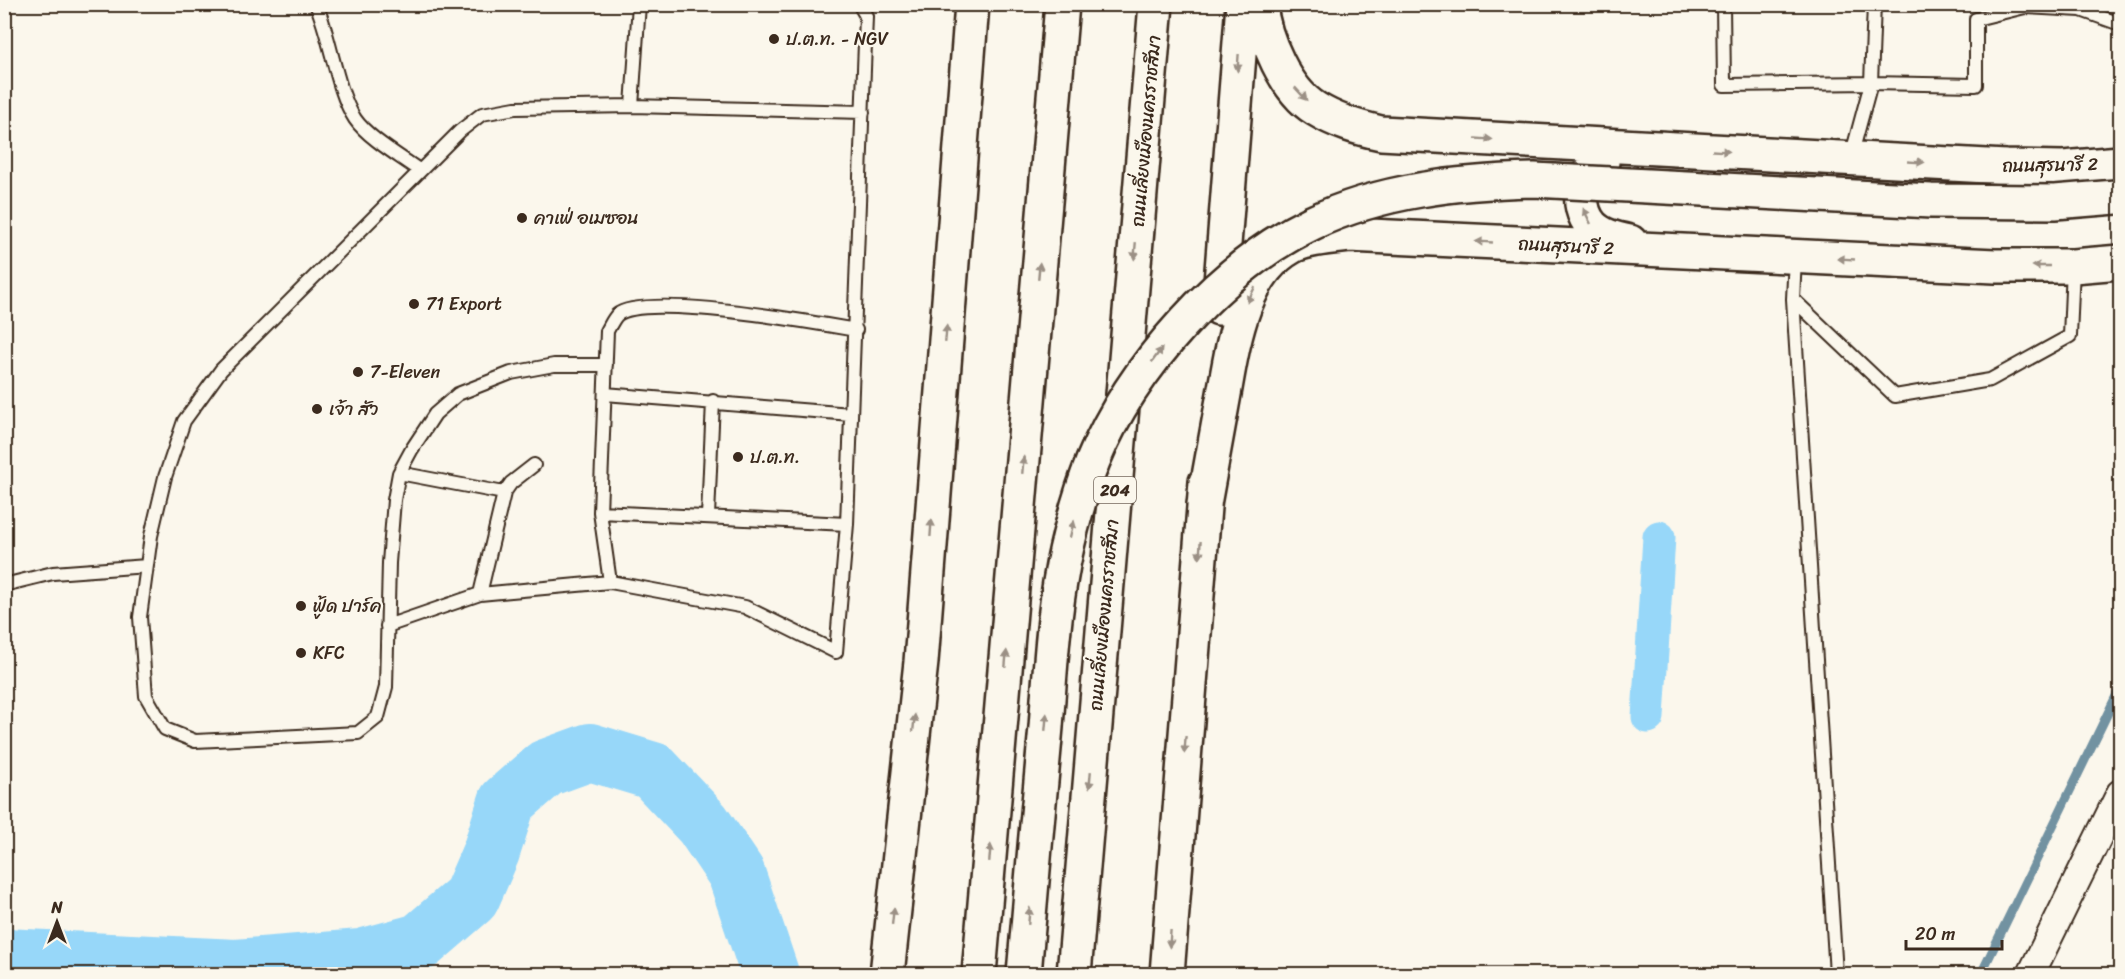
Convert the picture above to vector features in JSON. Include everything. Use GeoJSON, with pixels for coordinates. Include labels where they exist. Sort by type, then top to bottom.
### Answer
{"type":"FeatureCollection","features":[{"type":"Feature","properties":{"kind":"main road"},"geometry":{"type":"LineString","coordinates":[[887,975],[921,662],[972,4]]}},
{"type":"Feature","properties":{"kind":"main road"},"geometry":{"type":"LineString","coordinates":[[980,975],[1062,4]]}},
{"type":"Feature","properties":{"kind":"main road","name":"ถนนเลี่ยงเมืองนครราชสีมา"},"geometry":{"type":"LineString","coordinates":[[1074,975],[1156,4]]}},
{"type":"Feature","properties":{"kind":"main road"},"geometry":{"type":"LineString","coordinates":[[1167,975],[1243,4]]}},
{"type":"Feature","properties":{"kind":"main road","name":"ถนนสุรนารี 2"},"geometry":{"type":"LineString","coordinates":[[1260,4],[1261,22],[1274,57],[1294,88],[1314,108],[1346,125],[1382,134],[2018,167],[2063,168],[2121,163]]}},
{"type":"Feature","properties":{"kind":"main road"},"geometry":{"type":"LineString","coordinates":[[1676,251],[1623,241],[1601,233],[1584,213],[1581,200],[1582,187],[1588,174],[1597,164],[1609,158],[1681,149]]}},
{"type":"Feature","properties":{"kind":"main road"},"geometry":{"type":"LineString","coordinates":[[1024,975],[1054,626],[1063,565],[1079,504],[1093,461],[1136,385],[1165,345],[1198,308],[1257,256],[1314,222],[1349,208],[1420,189],[1492,182],[1534,180],[1931,201],[2055,202],[2116,197]]}},
{"type":"Feature","properties":{"kind":"main road","name":"ถนนสุรนารี 2"},"geometry":{"type":"LineString","coordinates":[[1204,504],[1236,329],[1259,278],[1273,261],[1292,246],[1318,239],[1349,235],[1995,266],[2073,266],[2121,262]]}},
{"type":"Feature","properties":{"kind":"street"},"geometry":{"type":"LineString","coordinates":[[2031,975],[2121,793]]}},
{"type":"Feature","properties":{"kind":"lane"},"geometry":{"type":"LineString","coordinates":[[316,4],[326,25],[343,91],[356,119],[373,136],[420,171]]}},
{"type":"Feature","properties":{"kind":"lane"},"geometry":{"type":"LineString","coordinates":[[632,106],[639,4]]}},
{"type":"Feature","properties":{"kind":"lane"},"geometry":{"type":"LineString","coordinates":[[387,626],[480,594],[610,582],[745,607],[836,652],[847,524],[856,330],[866,16],[859,4]]}},
{"type":"Feature","properties":{"kind":"lane"},"geometry":{"type":"LineString","coordinates":[[1723,4],[1724,85],[1871,83],[1976,85],[1976,19],[2025,7],[2081,10],[2121,24]]}},
{"type":"Feature","properties":{"kind":"lane"},"geometry":{"type":"LineString","coordinates":[[1851,158],[1871,83],[1874,4]]}},
{"type":"Feature","properties":{"kind":"lane"},"geometry":{"type":"LineString","coordinates":[[606,365],[554,365],[511,373],[458,394],[435,414],[411,449],[399,473],[389,563],[386,687],[378,717],[358,733],[195,741],[165,729],[146,696],[140,617],[151,536],[165,477],[184,421],[221,370],[460,131],[482,114],[515,108],[632,106],[862,112]]}},
{"type":"Feature","properties":{"kind":"lane"},"geometry":{"type":"LineString","coordinates":[[1796,256],[1792,299],[1836,975]]}},
{"type":"Feature","properties":{"kind":"lane"},"geometry":{"type":"LineString","coordinates":[[1792,299],[1895,396],[1990,380],[2070,336],[2073,266]]}},
{"type":"Feature","properties":{"kind":"lane"},"geometry":{"type":"LineString","coordinates":[[610,582],[600,512],[607,331],[617,315],[636,307],[735,310],[856,330]]}},
{"type":"Feature","properties":{"kind":"lane"},"geometry":{"type":"LineString","coordinates":[[605,394],[851,414]]}},
{"type":"Feature","properties":{"kind":"lane"},"geometry":{"type":"LineString","coordinates":[[708,516],[713,401]]}},
{"type":"Feature","properties":{"kind":"lane"},"geometry":{"type":"LineString","coordinates":[[480,594],[504,493],[511,483],[534,465]]}},
{"type":"Feature","properties":{"kind":"lane"},"geometry":{"type":"LineString","coordinates":[[399,473],[504,493]]}},
{"type":"Feature","properties":{"kind":"lane"},"geometry":{"type":"LineString","coordinates":[[600,512],[847,524]]}},
{"type":"Feature","properties":{"kind":"lane"},"geometry":{"type":"LineString","coordinates":[[4,585],[53,573],[147,567]]}},
{"type":"Feature","properties":{"kind":"water"},"geometry":{"type":"Polygon","coordinates":[[[736,873],[784,974],[755,974],[736,873]]]}},
{"type":"Feature","properties":{"kind":"waterway"},"geometry":{"type":"LineString","coordinates":[[1648,717],[1659,537]]}},
{"type":"Feature","properties":{"kind":"waterway"},"geometry":{"type":"LineString","coordinates":[[1981,974],[2120,688]]}},
{"type":"Feature","properties":{"kind":"waterway"},"geometry":{"type":"LineString","coordinates":[[4,957],[236,968],[361,958],[420,942],[471,898],[491,852],[507,802],[546,768],[590,752],[653,771],[703,824],[736,873],[770,974]]}},
{"type":"Feature","properties":{"kind":"place","name":"ป.ต.ท. - NGV"},"geometry":{"type":"Point","coordinates":[774,39]}},
{"type":"Feature","properties":{"kind":"place","name":"คาเฟ่ อเมซอน"},"geometry":{"type":"Point","coordinates":[522,218]}},
{"type":"Feature","properties":{"kind":"place","name":"71 Export"},"geometry":{"type":"Point","coordinates":[414,304]}},
{"type":"Feature","properties":{"kind":"place","name":"7-Eleven"},"geometry":{"type":"Point","coordinates":[358,372]}},
{"type":"Feature","properties":{"kind":"place","name":"เจ้า สัว"},"geometry":{"type":"Point","coordinates":[317,409]}},
{"type":"Feature","properties":{"kind":"place","name":"ป.ต.ท."},"geometry":{"type":"Point","coordinates":[738,457]}},
{"type":"Feature","properties":{"kind":"place","name":"ฟู้ด ปาร์ค"},"geometry":{"type":"Point","coordinates":[301,606]}},
{"type":"Feature","properties":{"kind":"place","name":"KFC"},"geometry":{"type":"Point","coordinates":[301,653]}}]}
